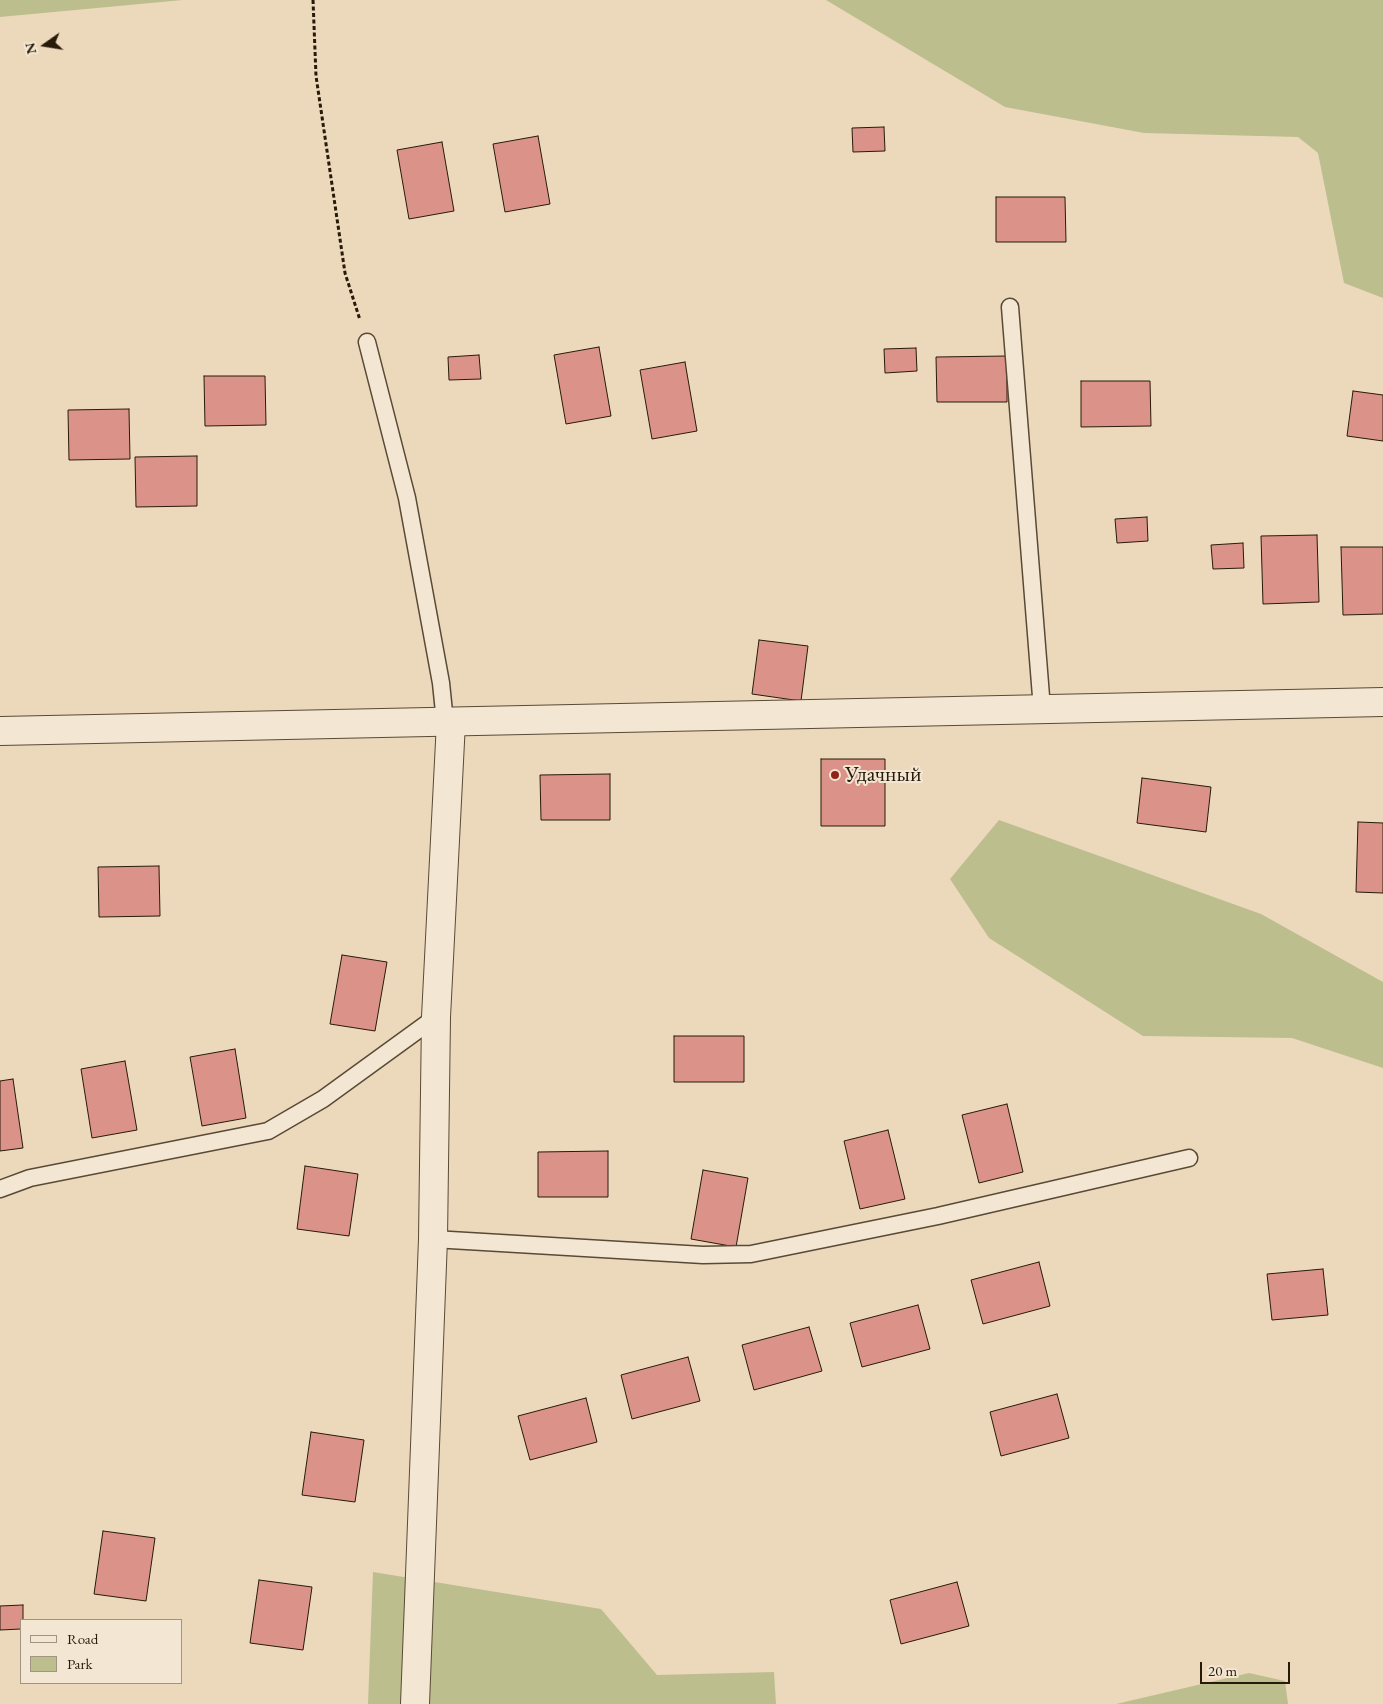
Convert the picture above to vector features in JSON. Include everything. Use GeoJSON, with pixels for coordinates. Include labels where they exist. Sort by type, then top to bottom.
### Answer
{"type":"FeatureCollection","features":[{"type":"Feature","properties":{"kind":"street"},"geometry":{"type":"LineString","coordinates":[[0,731],[1383,702]]}},
{"type":"Feature","properties":{"kind":"street"},"geometry":{"type":"LineString","coordinates":[[416,1704],[433,1239],[436,1017],[448,722]]}},
{"type":"Feature","properties":{"kind":"lane"},"geometry":{"type":"LineString","coordinates":[[1010,307],[1042,709]]}},
{"type":"Feature","properties":{"kind":"lane"},"geometry":{"type":"LineString","coordinates":[[367,342],[407,498],[448,722]]}},
{"type":"Feature","properties":{"kind":"lane"},"geometry":{"type":"LineString","coordinates":[[0,1189],[30,1178],[268,1131],[324,1098],[436,1017]]}},
{"type":"Feature","properties":{"kind":"lane"},"geometry":{"type":"LineString","coordinates":[[433,1239],[703,1255],[752,1254],[938,1216],[1189,1158]]}},
{"type":"Feature","properties":{"kind":"path"},"geometry":{"type":"LineString","coordinates":[[313,0],[316,76],[345,272],[367,342]]}},
{"type":"Feature","properties":{"kind":"green space"},"geometry":{"type":"Polygon","coordinates":[[[0,0],[183,0],[0,17],[0,0]]]}},
{"type":"Feature","properties":{"kind":"green space"},"geometry":{"type":"Polygon","coordinates":[[[826,0],[1383,0],[1383,298],[1344,283],[1318,153],[1298,137],[1144,133],[1005,107],[826,0]]]}},
{"type":"Feature","properties":{"kind":"green space"},"geometry":{"type":"Polygon","coordinates":[[[999,820],[1261,914],[1383,982],[1383,1068],[1292,1038],[1143,1036],[989,938],[950,879],[999,820]]]}},
{"type":"Feature","properties":{"kind":"green space"},"geometry":{"type":"Polygon","coordinates":[[[373,1572],[601,1609],[657,1675],[774,1672],[776,1704],[368,1704],[373,1572]]]}},
{"type":"Feature","properties":{"kind":"green space"},"geometry":{"type":"Polygon","coordinates":[[[1249,1673],[1285,1681],[1288,1704],[1116,1704],[1249,1673]]]}},
{"type":"Feature","properties":{"kind":"building"},"geometry":{"type":"Polygon","coordinates":[[[884,127],[885,151],[853,152],[852,128],[884,127]]]}},
{"type":"Feature","properties":{"kind":"building"},"geometry":{"type":"Polygon","coordinates":[[[538,136],[550,204],[505,212],[493,144],[538,136]]]}},
{"type":"Feature","properties":{"kind":"building"},"geometry":{"type":"Polygon","coordinates":[[[442,142],[454,211],[409,219],[397,150],[442,142]]]}},
{"type":"Feature","properties":{"kind":"building"},"geometry":{"type":"Polygon","coordinates":[[[996,197],[1065,197],[1066,242],[996,242],[996,197]]]}},
{"type":"Feature","properties":{"kind":"building"},"geometry":{"type":"Polygon","coordinates":[[[599,347],[611,416],[566,424],[554,355],[599,347]]]}},
{"type":"Feature","properties":{"kind":"building"},"geometry":{"type":"Polygon","coordinates":[[[916,348],[917,371],[885,373],[884,349],[916,348]]]}},
{"type":"Feature","properties":{"kind":"building"},"geometry":{"type":"Polygon","coordinates":[[[479,355],[481,379],[449,380],[448,357],[479,355]]]}},
{"type":"Feature","properties":{"kind":"building"},"geometry":{"type":"Polygon","coordinates":[[[1007,356],[1007,402],[937,402],[936,357],[1007,356]]]}},
{"type":"Feature","properties":{"kind":"building"},"geometry":{"type":"Polygon","coordinates":[[[685,362],[697,431],[652,439],[640,370],[685,362]]]}},
{"type":"Feature","properties":{"kind":"building"},"geometry":{"type":"Polygon","coordinates":[[[204,376],[265,376],[266,425],[205,426],[204,376]]]}},
{"type":"Feature","properties":{"kind":"building"},"geometry":{"type":"Polygon","coordinates":[[[1081,381],[1150,381],[1151,426],[1081,427],[1081,381]]]}},
{"type":"Feature","properties":{"kind":"building"},"geometry":{"type":"Polygon","coordinates":[[[1353,391],[1383,395],[1383,441],[1347,436],[1353,391]]]}},
{"type":"Feature","properties":{"kind":"building"},"geometry":{"type":"Polygon","coordinates":[[[129,409],[130,459],[69,460],[68,410],[129,409]]]}},
{"type":"Feature","properties":{"kind":"building"},"geometry":{"type":"Polygon","coordinates":[[[197,456],[197,506],[136,507],[135,457],[197,456]]]}},
{"type":"Feature","properties":{"kind":"building"},"geometry":{"type":"Polygon","coordinates":[[[1147,517],[1148,541],[1117,543],[1115,519],[1147,517]]]}},
{"type":"Feature","properties":{"kind":"building"},"geometry":{"type":"Polygon","coordinates":[[[1317,535],[1319,602],[1263,604],[1261,536],[1317,535]]]}},
{"type":"Feature","properties":{"kind":"building"},"geometry":{"type":"Polygon","coordinates":[[[1243,543],[1244,568],[1213,569],[1211,545],[1243,543]]]}},
{"type":"Feature","properties":{"kind":"building"},"geometry":{"type":"Polygon","coordinates":[[[1341,547],[1383,547],[1383,614],[1343,615],[1341,547]]]}},
{"type":"Feature","properties":{"kind":"building"},"geometry":{"type":"Polygon","coordinates":[[[759,640],[808,646],[801,701],[752,694],[759,640]]]}},
{"type":"Feature","properties":{"kind":"building"},"geometry":{"type":"Polygon","coordinates":[[[821,759],[885,759],[885,826],[821,826],[821,759]]]}},
{"type":"Feature","properties":{"kind":"building"},"geometry":{"type":"Polygon","coordinates":[[[610,774],[610,820],[541,820],[540,775],[610,774]]]}},
{"type":"Feature","properties":{"kind":"building"},"geometry":{"type":"Polygon","coordinates":[[[1142,778],[1211,787],[1206,832],[1137,823],[1142,778]]]}},
{"type":"Feature","properties":{"kind":"building"},"geometry":{"type":"Polygon","coordinates":[[[1358,822],[1383,823],[1383,893],[1356,892],[1358,822]]]}},
{"type":"Feature","properties":{"kind":"building"},"geometry":{"type":"Polygon","coordinates":[[[159,866],[160,916],[99,917],[98,867],[159,866]]]}},
{"type":"Feature","properties":{"kind":"building"},"geometry":{"type":"Polygon","coordinates":[[[342,955],[387,962],[375,1031],[330,1024],[342,955]]]}},
{"type":"Feature","properties":{"kind":"building"},"geometry":{"type":"Polygon","coordinates":[[[674,1036],[744,1036],[744,1082],[674,1082],[674,1036]]]}},
{"type":"Feature","properties":{"kind":"building"},"geometry":{"type":"Polygon","coordinates":[[[235,1049],[246,1118],[202,1126],[190,1057],[235,1049]]]}},
{"type":"Feature","properties":{"kind":"building"},"geometry":{"type":"Polygon","coordinates":[[[125,1061],[137,1130],[92,1138],[81,1069],[125,1061]]]}},
{"type":"Feature","properties":{"kind":"building"},"geometry":{"type":"Polygon","coordinates":[[[13,1079],[23,1148],[0,1151],[0,1081],[13,1079]]]}},
{"type":"Feature","properties":{"kind":"building"},"geometry":{"type":"Polygon","coordinates":[[[1007,1104],[1023,1172],[979,1183],[962,1115],[1007,1104]]]}},
{"type":"Feature","properties":{"kind":"building"},"geometry":{"type":"Polygon","coordinates":[[[888,1130],[905,1199],[860,1209],[844,1141],[888,1130]]]}},
{"type":"Feature","properties":{"kind":"building"},"geometry":{"type":"Polygon","coordinates":[[[608,1151],[608,1197],[538,1197],[538,1152],[608,1151]]]}},
{"type":"Feature","properties":{"kind":"building"},"geometry":{"type":"Polygon","coordinates":[[[305,1166],[358,1174],[349,1236],[297,1229],[305,1166]]]}},
{"type":"Feature","properties":{"kind":"building"},"geometry":{"type":"Polygon","coordinates":[[[703,1170],[748,1178],[736,1247],[691,1239],[703,1170]]]}},
{"type":"Feature","properties":{"kind":"building"},"geometry":{"type":"Polygon","coordinates":[[[1039,1262],[1050,1306],[983,1324],[971,1280],[1039,1262]]]}},
{"type":"Feature","properties":{"kind":"building"},"geometry":{"type":"Polygon","coordinates":[[[1323,1269],[1328,1315],[1272,1320],[1267,1274],[1323,1269]]]}},
{"type":"Feature","properties":{"kind":"building"},"geometry":{"type":"Polygon","coordinates":[[[918,1305],[930,1349],[862,1367],[850,1323],[918,1305]]]}},
{"type":"Feature","properties":{"kind":"building"},"geometry":{"type":"Polygon","coordinates":[[[809,1327],[822,1371],[754,1390],[742,1345],[809,1327]]]}},
{"type":"Feature","properties":{"kind":"building"},"geometry":{"type":"Polygon","coordinates":[[[688,1357],[700,1401],[632,1419],[621,1375],[688,1357]]]}},
{"type":"Feature","properties":{"kind":"building"},"geometry":{"type":"Polygon","coordinates":[[[1057,1394],[1069,1438],[1001,1456],[990,1412],[1057,1394]]]}},
{"type":"Feature","properties":{"kind":"building"},"geometry":{"type":"Polygon","coordinates":[[[586,1398],[597,1442],[530,1460],[518,1416],[586,1398]]]}},
{"type":"Feature","properties":{"kind":"building"},"geometry":{"type":"Polygon","coordinates":[[[311,1432],[364,1440],[355,1502],[302,1495],[311,1432]]]}},
{"type":"Feature","properties":{"kind":"building"},"geometry":{"type":"Polygon","coordinates":[[[103,1531],[155,1538],[146,1601],[94,1594],[103,1531]]]}},
{"type":"Feature","properties":{"kind":"building"},"geometry":{"type":"Polygon","coordinates":[[[259,1580],[312,1587],[303,1650],[250,1643],[259,1580]]]}},
{"type":"Feature","properties":{"kind":"building"},"geometry":{"type":"Polygon","coordinates":[[[957,1582],[969,1626],[901,1644],[890,1600],[957,1582]]]}},
{"type":"Feature","properties":{"kind":"building"},"geometry":{"type":"Polygon","coordinates":[[[23,1605],[23,1619],[20,1619],[20,1629],[0,1630],[0,1606],[23,1605]]]}},
{"type":"Feature","properties":{"kind":"place","name":"Удачный"},"geometry":{"type":"Point","coordinates":[835,775]}}]}
